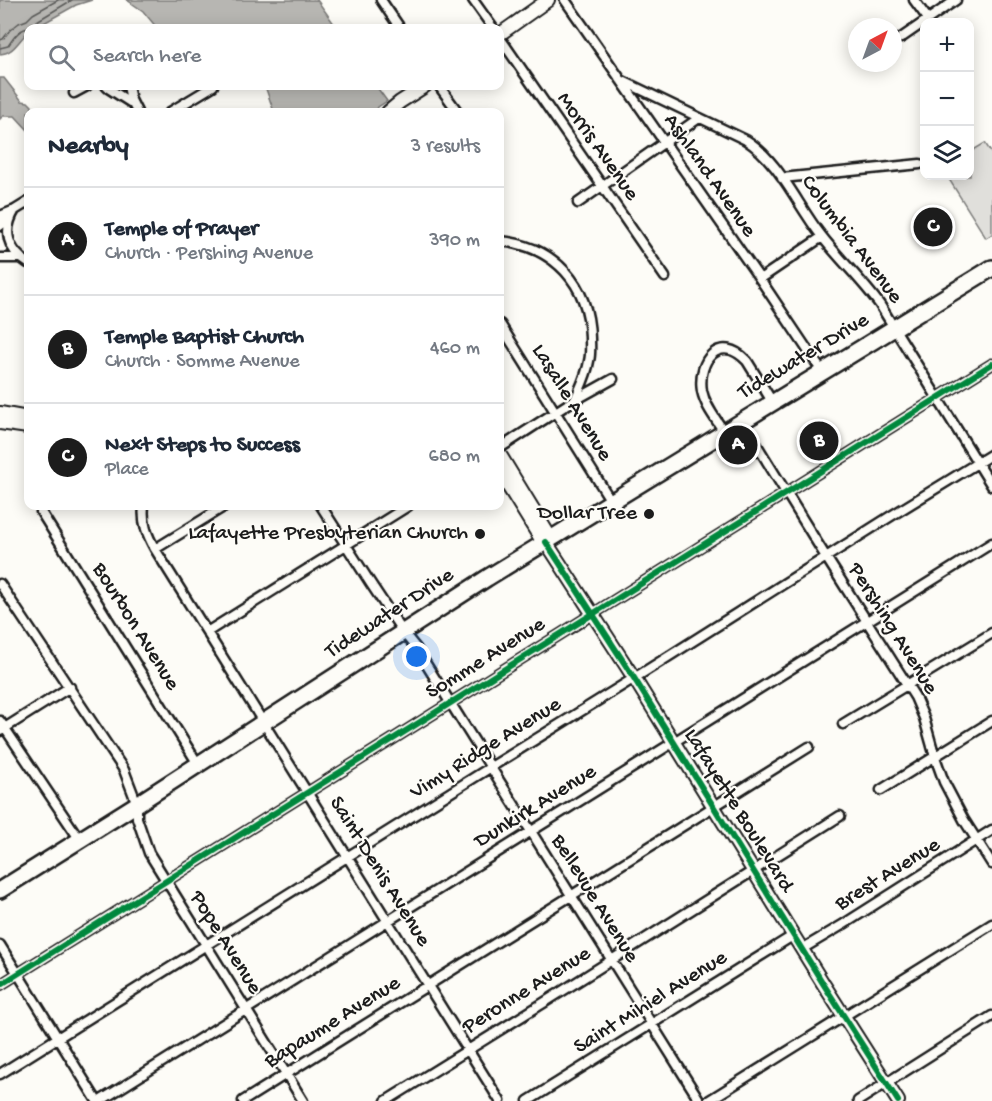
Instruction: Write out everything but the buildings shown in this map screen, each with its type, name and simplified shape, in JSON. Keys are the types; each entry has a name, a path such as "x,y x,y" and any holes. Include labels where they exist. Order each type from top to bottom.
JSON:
{"highway":[{"name":"Tidewater Drive","path":"0,890 611,501 992,268"}],"main road":[{"path":"504,33 548,0"},
{"path":"393,108 419,90"},
{"path":"0,413 24,417"},
{"path":"0,423 24,426"},
{"name":"Lafayette Boulevard","path":"504,462 547,532 546,542"},
{"name":"Lafayette Boulevard","path":"504,479 634,678 898,1101"}],"street":[{"path":"381,0 397,24"},
{"path":"473,0 490,24"},
{"name":"Ashland Avenue","path":"565,0 823,373"},
{"path":"914,0 927,18"},
{"path":"929,18 956,0"},
{"path":"902,37 920,25"},
{"name":"Morris Avenue","path":"504,42 665,278"},
{"name":"Columbia Avenue","path":"621,80 753,145 767,158 822,237 872,294 992,486"},
{"path":"74,93 80,90"},
{"path":"111,90 135,108"},
{"path":"129,90 135,108"},
{"path":"177,108 207,90"},
{"path":"442,90 455,108"},
{"path":"578,203 699,118"},
{"path":"782,178 920,164"},
{"path":"0,216 24,204"},
{"path":"0,226 15,210"},
{"path":"15,210 8,231 12,246 24,260"},
{"path":"760,279 822,237"},
{"path":"504,242 520,244 544,254 565,271 580,291 589,317 590,352 587,371 575,400"},
{"path":"0,258 24,261"},
{"name":"Lasalle Avenue","path":"504,330 611,501"},
{"path":"724,432 704,399 701,378 703,366 711,354 716,351 726,349 742,356 773,403"},
{"name":"Somme Avenue","path":"0,985 992,364"},
{"path":"504,445 555,412 613,379"},
{"name":"Pershing Avenue","path":"742,421 907,685 924,718 944,782 992,864"},
{"name":"Vimy Ridge Avenue","path":"0,1074 992,454"},
{"name":"Bourbon Avenue","path":"41,510 198,764"},
{"name":"Saint Denis Avenue","path":"144,510 146,534 155,549 500,1101"},
{"path":"155,549 218,510"},
{"name":"Bellevue Avenue","path":"324,510 403,632 416,648 700,1101"},
{"path":"207,632 402,510"},
{"name":"Dunkirk Avenue","path":"98,1101 992,543"},
{"name":"Pope Avenue","path":"0,584 124,770 137,804 137,818 149,853 303,1101"},
{"path":"843,724 992,633"},
{"path":"70,687 2,727 80,840"},
{"path":"882,790 992,721"},
{"name":"Bapaume Avenue","path":"243,1101 809,747"},
{"name":"Peronne Avenue","path":"386,1101 840,816"},
{"name":"Brest Avenue","path":"802,949 992,830"},
{"path":"708,1101 992,924"},
{"name":"Saint Mihiel Avenue","path":"528,1101 794,935"},
{"path":"0,945 98,1101"},
{"path":"858,1101 992,1016"}],"shaded area":[{"path":"985,143 992,154 992,234 986,238 950,180 974,180 974,150"}],"water":[{"path":"0,0 92,0 76,5 42,24 24,24 24,36 12,49 0,54"},
{"path":"127,0 317,0 334,24 154,24 143,11"},
{"path":"0,78 4,78 22,101 32,106 32,108 24,108 24,126 15,116 3,116 0,119"},
{"path":"266,90 379,90 387,101 378,108 273,108"}],"cycle path":[{"path":"0,985 992,364"},
{"path":"546,542 634,678 898,1101"}],"place":[{"name":"Next Steps to Success","path":"933,227"},
{"name":"Temple Baptist Church","path":"819,441"},
{"name":"Temple of Prayer","path":"738,445"},
{"name":"Dollar Tree","path":"649,514"},
{"name":"Lafayette Presbyterian Church","path":"480,534"}]}
